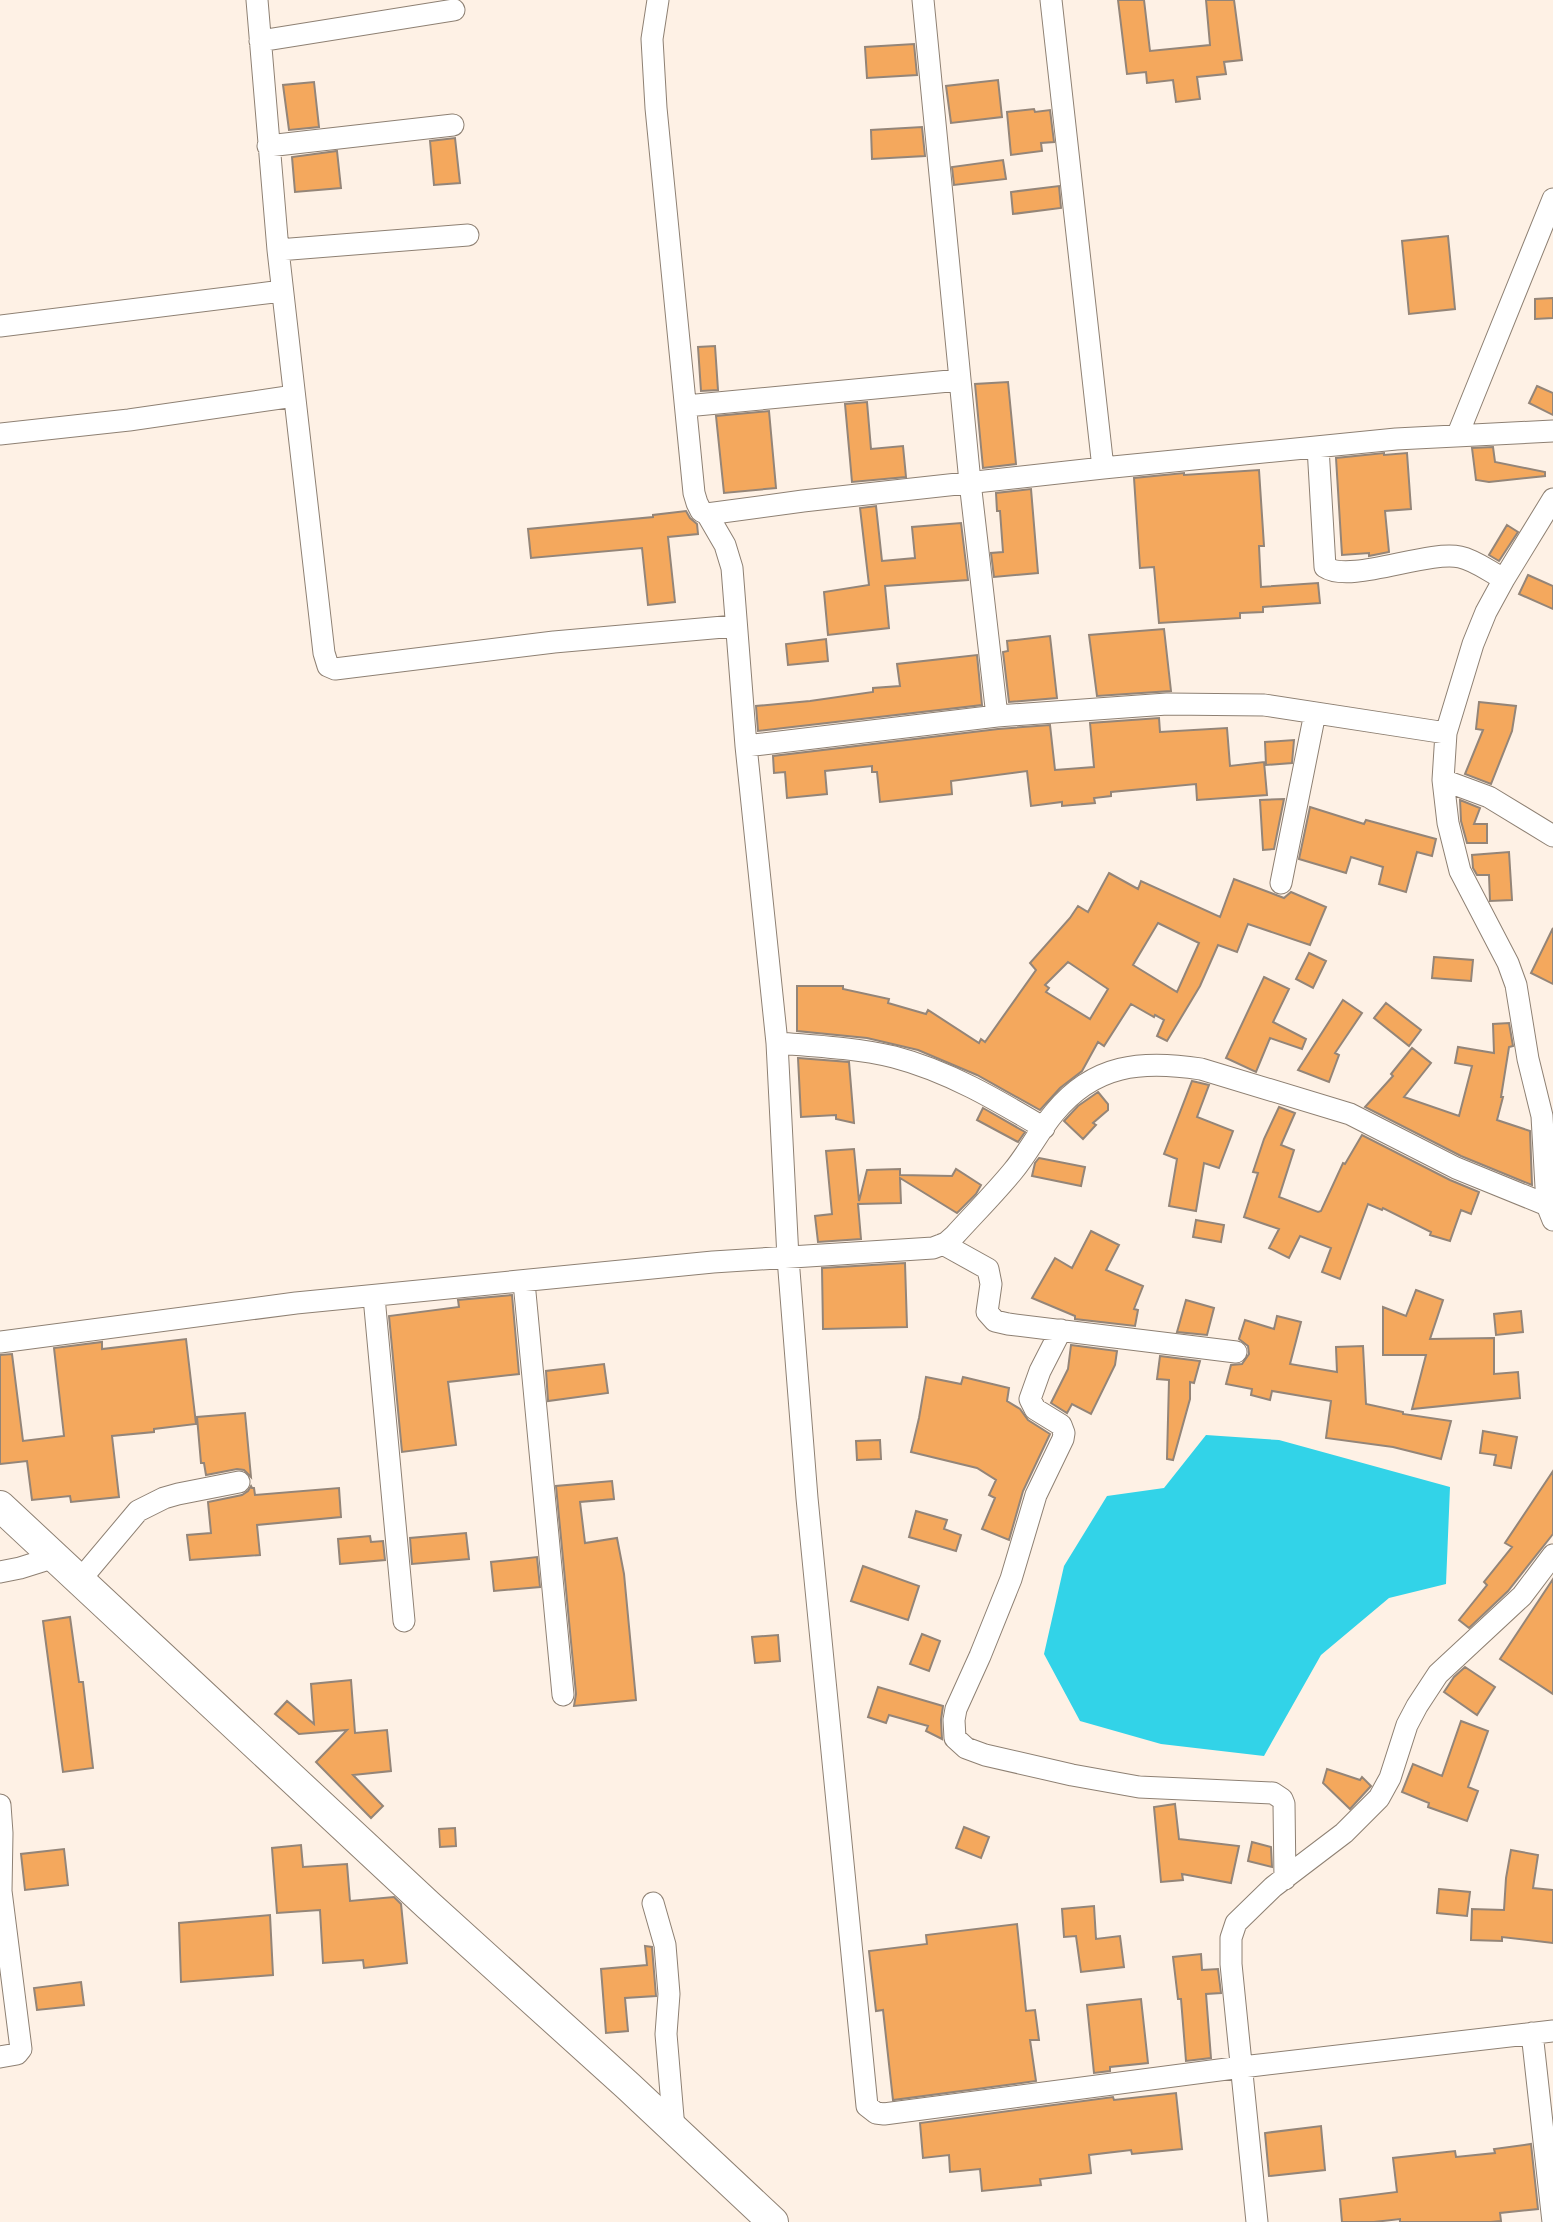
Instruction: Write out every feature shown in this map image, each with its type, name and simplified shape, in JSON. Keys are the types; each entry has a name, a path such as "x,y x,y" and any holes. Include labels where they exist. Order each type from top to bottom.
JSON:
{"street":[{"path":"257,0 282,291 325,661 331,669 554,642 735,626"},
{"path":"659,0 652,39 655,96 694,493 701,511 707,514 1103,468 1458,434 1553,431"},
{"path":"923,0 970,482 997,716"},
{"path":"1051,0 1103,468"},
{"path":"260,41 454,10"},
{"path":"268,146 453,125"},
{"path":"1458,434 1553,199"},
{"path":"278,250 468,235"},
{"path":"0,326 282,291"},
{"path":"686,406 960,380"},
{"path":"0,435 295,396"},
{"path":"1318,447 1325,567 1342,572 1451,556 1469,560 1504,579"},
{"path":"0,1342 296,1304 690,1264 919,1250 943,1244 955,1235 1014,1170 1054,1113 1087,1082 1099,1075 1130,1067 1176,1065 1201,1069 1350,1114 1550,1212 1542,1116 1528,1059 1516,985 1508,963 1460,872 1448,824 1443,780 1446,733 1473,644 1504,579 1553,499"},
{"path":"707,514 729,554 732,568 746,746 778,1043 789,1258 807,1498 867,2106 876,2113 884,2114 1242,2067 1543,2032 1553,2222"},
{"path":"746,746 997,716 1167,704 1264,705 1446,733"},
{"path":"1281,883 1315,713"},
{"path":"1443,780 1489,797 1553,836"},
{"path":"778,1043 852,1050 915,1063 983,1093 1044,1128"},
{"path":"943,1244 988,1269 991,1284 987,1312 990,1317 1008,1324 1236,1352"},
{"path":"524,1282 564,1695"},
{"path":"374,1297 404,1620"},
{"path":"1061,1330 1040,1371 1030,1399 1035,1409 1061,1424 1063,1439 1036,1495 1011,1579 956,1709 955,1738 966,1748 985,1755 1139,1787 1273,1793 1282,1799 1284,1804 1285,1879"},
{"path":"80,1580 138,1511 194,1489 239,1482"},
{"path":"1,1508 773,2222"},
{"path":"1257,2222 1231,1964 1231,1938 1236,1923 1273,1887 1345,1833 1379,1798 1390,1778 1412,1716 1443,1668 1522,1596 1553,1555"},
{"path":"0,1572 55,1557"},
{"path":"0,1805 1,1891 21,2049 17,2054 0,2057"},
{"path":"653,1903 665,1945 669,1992 666,2034 674,2129"}],"water":[{"path":"1206,1435 1279,1440 1450,1487 1446,1584 1389,1598 1321,1655 1264,1756 1161,1744 1080,1721 1044,1654 1064,1566 1107,1496 1164,1488"}],"building":[{"path":"1118,0 1144,0 1150,51 1210,45 1206,0 1234,0 1242,60 1224,62 1226,74 1197,77 1200,99 1176,102 1173,80 1147,83 1146,72 1127,74"},
{"path":"914,44 917,75 867,78 865,47"},
{"path":"998,80 1002,117 951,123 946,86"},
{"path":"314,82 319,127 289,130 283,85"},
{"path":"1034,109 1035,112 1050,110 1054,142 1041,143 1042,151 1011,155 1007,112"},
{"path":"922,127 925,156 872,159 871,130"},
{"path":"455,138 460,183 434,185 430,141"},
{"path":"337,151 341,188 295,192 292,157"},
{"path":"1003,160 1006,179 954,185 952,167"},
{"path":"1059,186 1061,208 1013,214 1011,192"},
{"path":"1448,236 1455,309 1409,314 1402,241"},
{"path":"1553,298 1553,318 1535,319 1535,299"},
{"path":"715,346 718,390 701,391 698,347"},
{"path":"1008,382 1016,464 983,468 975,384"},
{"path":"1537,386 1553,393 1553,415 1529,403"},
{"path":"867,402 871,449 903,446 906,477 852,482 845,404"},
{"path":"769,411 776,488 724,493 716,416"},
{"path":"1493,447 1495,462 1545,472 1545,476 1489,482 1476,480 1472,448"},
{"path":"1407,453 1411,509 1385,511 1389,552 1369,556 1369,553 1342,555 1336,458"},
{"path":"1259,470 1264,546 1259,546 1261,587 1318,583 1320,603 1263,607 1263,612 1240,613 1240,618 1159,623 1154,567 1140,568 1134,478"},
{"path":"1031,489 1038,573 994,577 991,553 1003,552 996,493"},
{"path":"876,506 882,561 915,558 912,527 961,523 968,580 885,586 889,628 828,635 824,592 869,585 860,508"},
{"path":"686,511 697,524 698,534 668,537 675,602 648,605 642,548 531,558 528,529 653,517"},
{"path":"1507,525 1518,532 1499,561 1489,555"},
{"path":"1528,575 1553,586 1553,609 1519,594"},
{"path":"1164,629 1171,691 1097,696 1089,635"},
{"path":"1050,636 1057,698 1009,702 1003,652 1008,651 1007,641"},
{"path":"826,639 828,661 788,665 786,644"},
{"path":"977,655 982,705 758,731 756,706 810,701 873,692 873,688 900,686 897,664"},
{"path":"1479,702 1516,706 1512,731 1491,784 1465,774 1483,730 1476,729"},
{"path":"1159,718 1160,732 1227,728 1230,766 1264,762 1267,795 1197,800 1196,784 1111,792 1111,796 1094,798 1095,803 1062,806 1062,802 1031,806 1027,771 951,781 952,794 880,802 877,772 872,772 872,766 825,771 827,794 787,798 785,772 774,773 773,756 1050,725 1055,770 1094,767 1090,723"},
{"path":"1294,740 1292,763 1266,765 1265,742"},
{"path":"1284,799 1274,849 1263,850 1260,800"},
{"path":"1460,800 1480,808 1474,824 1487,824 1487,843 1467,843 1461,821"},
{"path":"1310,807 1364,824 1366,820 1436,839 1432,856 1417,852 1406,892 1379,884 1383,867 1351,857 1346,873 1299,859"},
{"path":"1509,852 1512,900 1490,901 1489,875 1477,875 1473,868 1472,855"},
{"path":"1109,873 1138,889 1141,881 1220,917 1234,879 1284,898 1291,892 1326,907 1310,945 1248,924 1237,952 1218,945 1200,986 1167,1041 1157,1036 1164,1020 1131,1004 1104,1046 1098,1042 1082,1071 1060,1088 1040,1110 977,1075 918,1050 867,1038 797,1031 797,986 843,986 843,989 889,999 888,1003 926,1014 928,1010 979,1043 981,1039 985,1042 1036,970 1030,963 1078,906 1088,912","holes":["1158,923 1199,943 1177,992 1133,965","1068,962 1108,989 1090,1019 1046,992 1049,988 1045,985"]},
{"path":"1553,928 1553,984 1531,973"},
{"path":"1309,953 1326,961 1313,988 1296,979"},
{"path":"1434,957 1473,960 1471,981 1432,978"},
{"path":"1264,977 1289,989 1273,1022 1306,1039 1302,1049 1270,1038 1256,1072 1226,1058"},
{"path":"1343,1000 1362,1013 1335,1053 1339,1055 1329,1082 1298,1070"},
{"path":"1386,1003 1421,1030 1409,1046 1374,1018"},
{"path":"1509,1023 1513,1046 1509,1047 1503,1097 1497,1120 1530,1131 1532,1185 1461,1156 1365,1107 1393,1076 1391,1074 1412,1048 1431,1063 1404,1097 1459,1116 1472,1066 1455,1063 1458,1047 1494,1053 1493,1024"},
{"path":"798,1058 849,1062 854,1123 836,1119 836,1115 801,1117"},
{"path":"1192,1081 1209,1085 1197,1117 1233,1131 1219,1168 1204,1163 1196,1211 1169,1206 1177,1159 1164,1154"},
{"path":"1098,1092 1108,1104 1108,1110 1093,1123 1096,1125 1083,1139 1064,1121 1078,1106"},
{"path":"1279,1107 1295,1113 1281,1145 1294,1150 1279,1197 1321,1211 1343,1163 1345,1164 1362,1135 1479,1192 1471,1214 1461,1210 1450,1241 1430,1235 1431,1232 1383,1208 1382,1210 1368,1204 1340,1279 1322,1272 1331,1248 1300,1236 1289,1258 1269,1248 1279,1229 1244,1217 1258,1173 1253,1172"},
{"path":"983,1108 1025,1132 1018,1142 977,1120"},
{"path":"854,1149 859,1201 867,1170 900,1169 900,1175 952,1176 956,1169 981,1185 957,1213 900,1178 901,1203 858,1204 861,1239 818,1242 815,1216 832,1214 826,1151"},
{"path":"1039,1158 1085,1167 1081,1186 1032,1176"},
{"path":"1196,1220 1224,1225 1221,1242 1193,1237"},
{"path":"1091,1231 1119,1245 1106,1270 1143,1286 1134,1309 1138,1310 1135,1326 1075,1319 1075,1316 1032,1298 1055,1258 1072,1268"},
{"path":"905,1263 907,1327 823,1329 822,1268"},
{"path":"1416,1290 1443,1300 1430,1339 1494,1338 1494,1374 1518,1372 1520,1398 1412,1409 1426,1355 1383,1355 1383,1307 1406,1316"},
{"path":"512,1295 519,1374 448,1382 456,1445 402,1452 389,1316 459,1307 458,1300"},
{"path":"1186,1300 1214,1308 1207,1335 1177,1332"},
{"path":"1521,1311 1523,1332 1496,1335 1494,1314"},
{"path":"1277,1316 1301,1322 1290,1364 1337,1372 1336,1347 1363,1346 1366,1404 1403,1414 1451,1421 1441,1459 1393,1447 1326,1438 1331,1401 1272,1391 1270,1400 1251,1395 1252,1389 1226,1384 1231,1365 1242,1364 1249,1354 1248,1346 1239,1339 1245,1320 1274,1329"},
{"path":"186,1339 196,1424 112,1436 119,1497 71,1502 70,1496 32,1500 27,1461 0,1464 0,1355 12,1354 23,1441 64,1436 54,1348 102,1342 102,1349"},
{"path":"1071,1345 1117,1351 1115,1365 1091,1414 1072,1404 1067,1413 1051,1403 1068,1369"},
{"path":"1160,1356 1200,1361 1194,1383 1190,1382 1190,1399 1173,1460 1167,1459 1169,1380 1157,1379"},
{"path":"604,1364 608,1393 548,1401 546,1371"},
{"path":"926,1377 961,1384 963,1377 1009,1388 1007,1401 1020,1409 1028,1420 1050,1434 1023,1491 1009,1540 982,1529 995,1498 989,1495 996,1480 977,1468 911,1452"},
{"path":"245,1413 251,1477 244,1470 237,1469 206,1475 204,1463 201,1463 197,1417"},
{"path":"1483,1431 1517,1437 1511,1468 1494,1465 1496,1455 1480,1453"},
{"path":"880,1440 881,1459 857,1460 856,1441"},
{"path":"1553,1471 1553,1534 1508,1591 1469,1628 1459,1620 1512,1547 1505,1543"},
{"path":"612,1481 614,1499 580,1502 585,1543 617,1538 624,1574 636,1700 574,1706 576,1694 556,1486"},
{"path":"251,1486 255,1495 339,1488 341,1517 257,1525 260,1555 190,1560 187,1535 211,1533 208,1502 242,1495"},
{"path":"916,1511 947,1520 944,1529 961,1535 956,1551 909,1537"},
{"path":"466,1533 469,1559 412,1564 410,1538"},
{"path":"370,1536 371,1542 383,1541 385,1560 340,1564 338,1539"},
{"path":"537,1557 540,1587 494,1591 491,1562"},
{"path":"863,1566 919,1586 908,1620 851,1601"},
{"path":"1553,1579 1553,1694 1500,1659"},
{"path":"70,1617 79,1682 83,1682 93,1768 63,1772 43,1621"},
{"path":"922,1634 940,1641 929,1671 910,1664"},
{"path":"778,1635 780,1661 755,1663 752,1637"},
{"path":"1465,1667 1495,1687 1477,1715 1444,1692"},
{"path":"351,1680 355,1733 387,1730 391,1771 353,1775 383,1806 371,1818 316,1762 347,1730 299,1734 275,1714 287,1701 314,1724 311,1684"},
{"path":"878,1687 943,1706 942,1739 926,1731 928,1726 889,1715 886,1723 868,1717"},
{"path":"1461,1721 1488,1731 1468,1787 1478,1791 1467,1821 1428,1807 1429,1803 1402,1792 1413,1764 1442,1776"},
{"path":"1327,1769 1360,1780 1362,1777 1371,1786 1350,1809 1323,1783"},
{"path":"1175,1804 1179,1839 1239,1846 1231,1883 1182,1874 1183,1880 1161,1882 1154,1807"},
{"path":"964,1827 989,1837 981,1858 956,1848"},
{"path":"455,1828 456,1846 440,1847 439,1829"},
{"path":"1252,1842 1271,1847 1272,1867 1248,1861"},
{"path":"301,1845 303,1867 347,1864 350,1901 394,1897 401,1904 407,1963 364,1968 363,1960 323,1963 320,1910 277,1913 272,1848"},
{"path":"64,1849 68,1885 25,1890 21,1854"},
{"path":"1511,1850 1538,1855 1533,1888 1553,1890 1553,1943 1502,1937 1502,1941 1471,1940 1472,1909 1504,1910"},
{"path":"1439,1889 1470,1892 1467,1916 1437,1913"},
{"path":"1094,1906 1096,1939 1120,1936 1124,1967 1081,1972 1076,1936 1064,1937 1062,1909"},
{"path":"270,1915 273,1975 181,1982 179,1923"},
{"path":"1017,1924 1026,2011 1035,2010 1039,2040 1030,2040 1036,2081 893,2100 883,2010 876,2011 869,1951 927,1944 926,1935"},
{"path":"645,1946 652,1947 656,1996 625,1998 628,2031 606,2033 601,1969 647,1965"},
{"path":"1201,1954 1202,1970 1218,1969 1221,1993 1206,1994 1211,2058 1186,2061 1181,1999 1178,1999 1173,1957"},
{"path":"81,1982 84,2005 37,2010 34,1988"},
{"path":"1141,1999 1148,2063 1110,2067 1110,2071 1094,2073 1087,2005"},
{"path":"1176,2093 1182,2149 1132,2154 1131,2150 1089,2155 1091,2173 1040,2179 1041,2185 982,2191 980,2169 950,2172 949,2155 923,2158 920,2123 1113,2097 1114,2100"},
{"path":"1321,2126 1325,2170 1269,2176 1265,2133"},
{"path":"1531,2144 1538,2209 1500,2213 1501,2221 1491,2222 1400,2222 1400,2219 1342,2222 1340,2199 1397,2192 1393,2158 1455,2151 1456,2157 1495,2153 1494,2149"}]}
